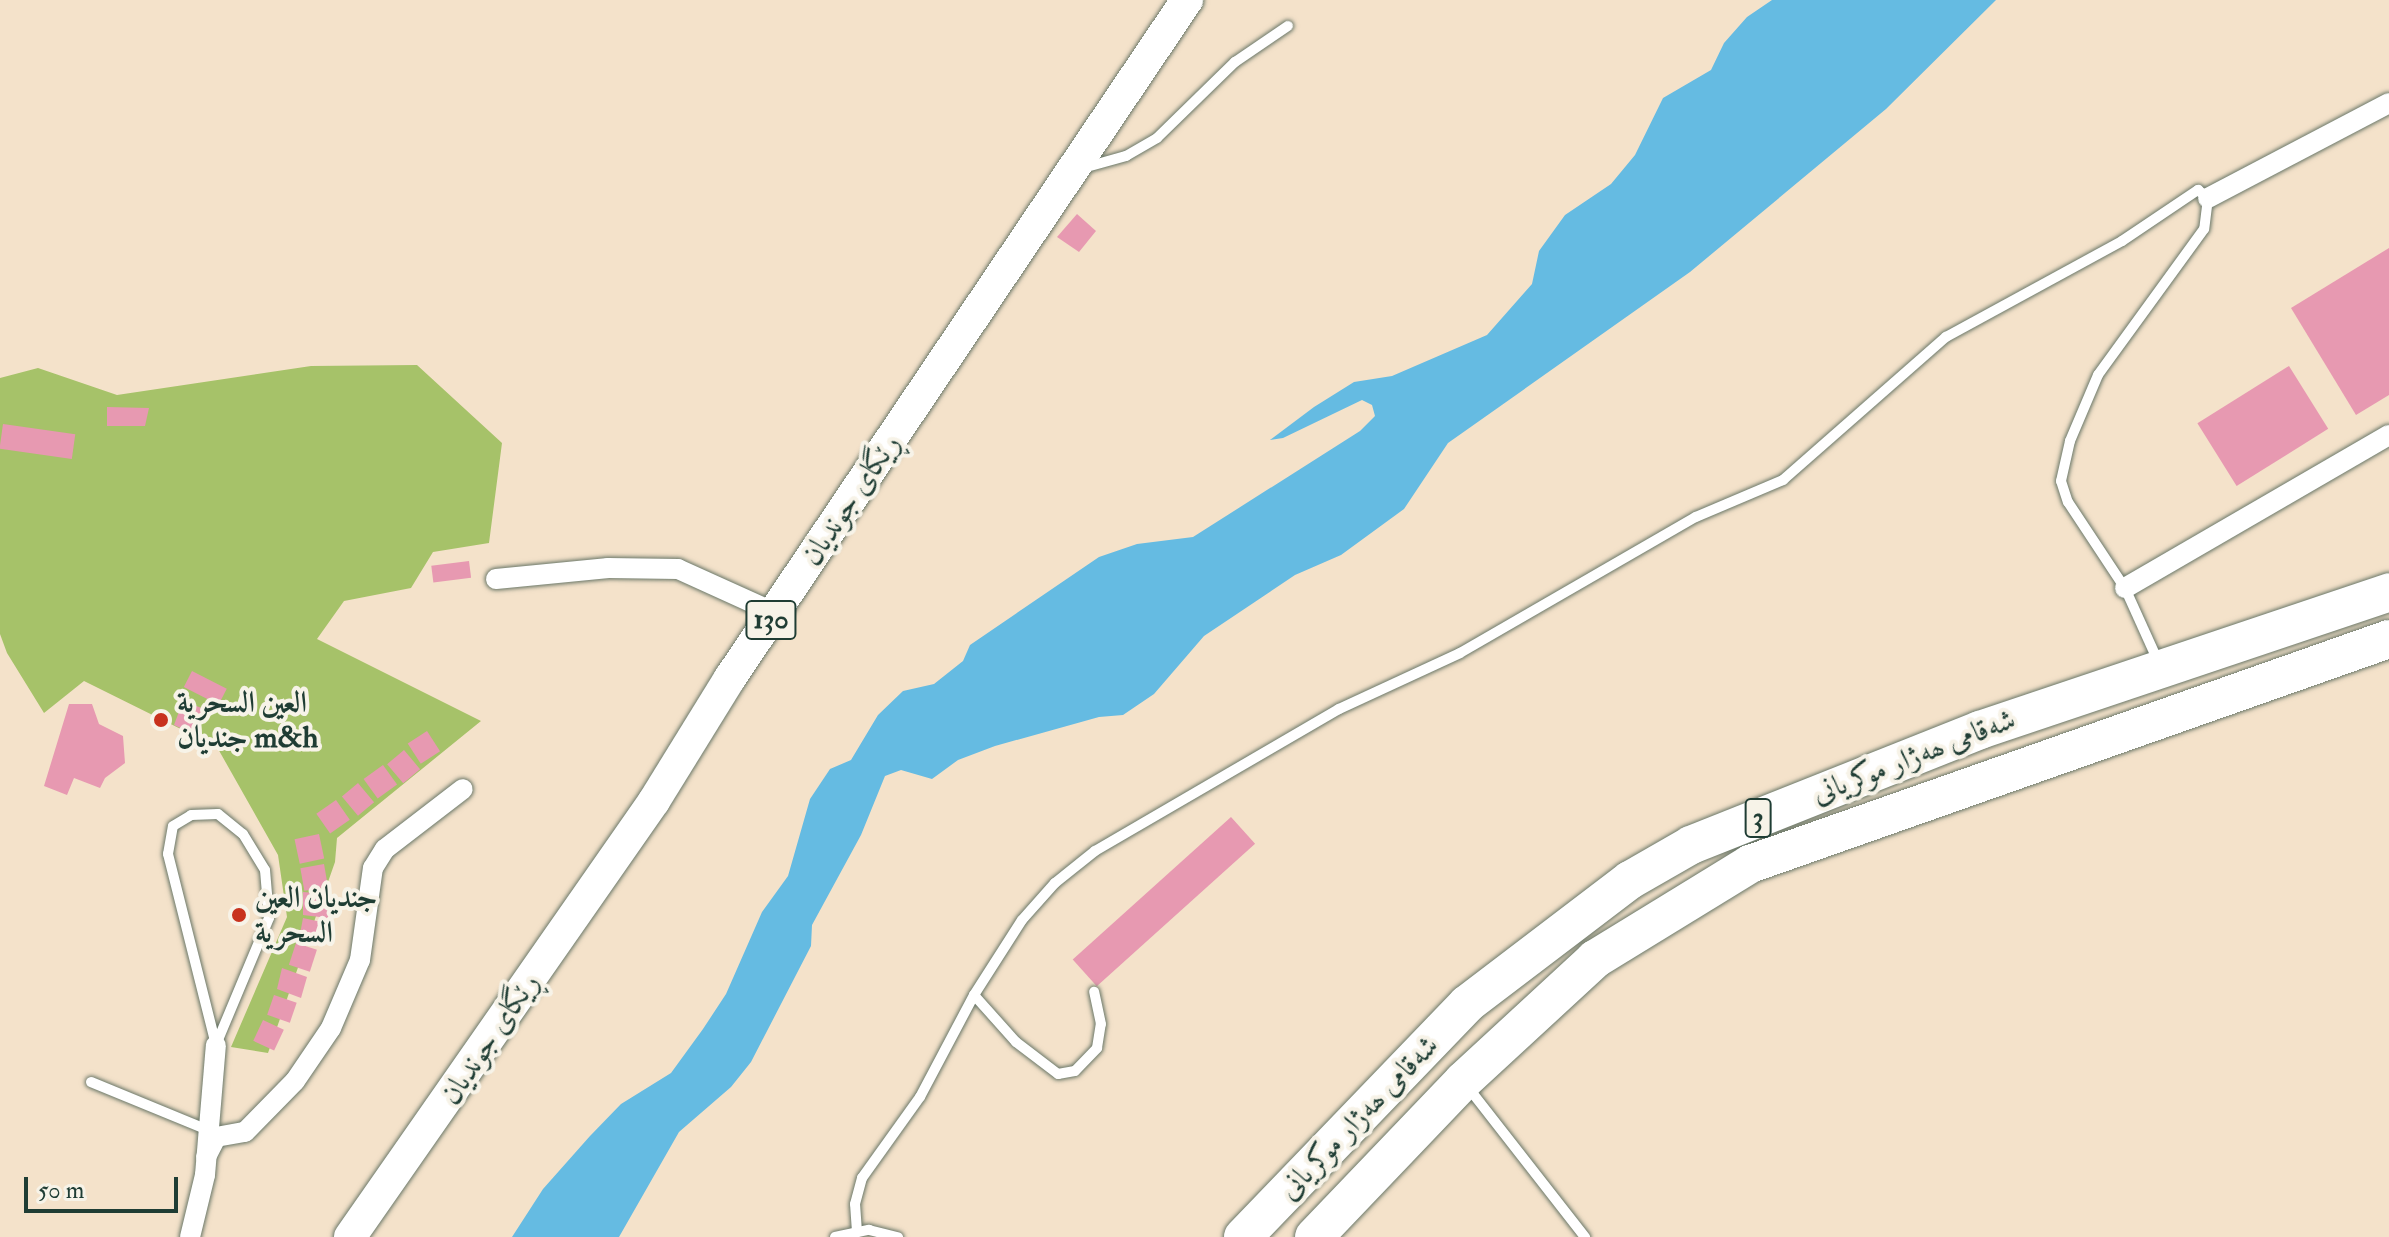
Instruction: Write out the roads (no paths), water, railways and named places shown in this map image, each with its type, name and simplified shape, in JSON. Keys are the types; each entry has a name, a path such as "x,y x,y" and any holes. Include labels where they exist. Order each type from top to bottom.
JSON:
{"highway":[{"name":"شەقامی ھەژار موکریانی","path":"1243,1237 1467,1004 1630,880 1691,845 1980,730 2389,592"},
{"name":"شەقامی ھەژار موکریانی","path":"1314,1237 1463,1081 1595,959 1750,864 2389,639"}],"main road":[{"name":"ڕێگای جوندیان","path":"350,1237 654,801 775,613 1187,0"}],"street":[{"path":"2208,198 2389,103"},
{"path":"2125,588 2389,435"},
{"path":"496,579 608,568 678,569 775,613"},
{"path":"206,1157 216,1137 245,1132 295,1081 331,1028 360,960 373,868 385,849 463,789"},
{"path":"190,1237 206,1157 216,1045"}],"lane":[{"path":"1073,170 1126,156 1157,138 1235,62 1288,26"},
{"path":"857,1232 855,1204 862,1178 920,1097 974,995 1022,920 1055,883 1095,851 1326,715 1460,653 1696,517 1783,480 1946,337 2122,241 2198,190 2208,198 2204,229 2098,375 2070,441 2061,481 2068,502 2125,588 2162,670"},
{"path":"218,814 243,834 265,870 269,918 216,1045 168,854 173,826 191,815 218,814"},
{"path":"974,995 1016,1042 1058,1074 1075,1071 1097,1048 1101,1024 1094,992"},
{"path":"1463,1081 1585,1237"},
{"path":"91,1082 208,1130"},
{"path":"835,1237 857,1232 898,1237"}],"water":[{"path":"1772,0 1996,0 1886,109 1690,272 1448,443 1404,509 1341,555 1295,575 1204,636 1154,694 1123,715 1099,717 995,746 958,760 932,779 901,770 885,776 861,835 812,925 811,946 751,1062 731,1087 679,1132 619,1237 512,1237 543,1189 590,1136 621,1104 671,1073 703,1029 726,994 762,912 788,876 810,799 830,769 851,760 878,715 903,691 934,684 963,661 970,645 1099,557 1137,544 1193,537 1360,431 1375,416 1372,405 1362,400 1283,438 1270,440 1354,382 1392,376 1487,335 1532,284 1539,251 1565,215 1611,184 1635,155 1663,98 1711,70 1724,43 1747,17"}],"place":[{"name":"العين السحرية جنديان m&h","path":"161,720"},
{"name":"جنديان العين السحرية","path":"239,915"}]}
